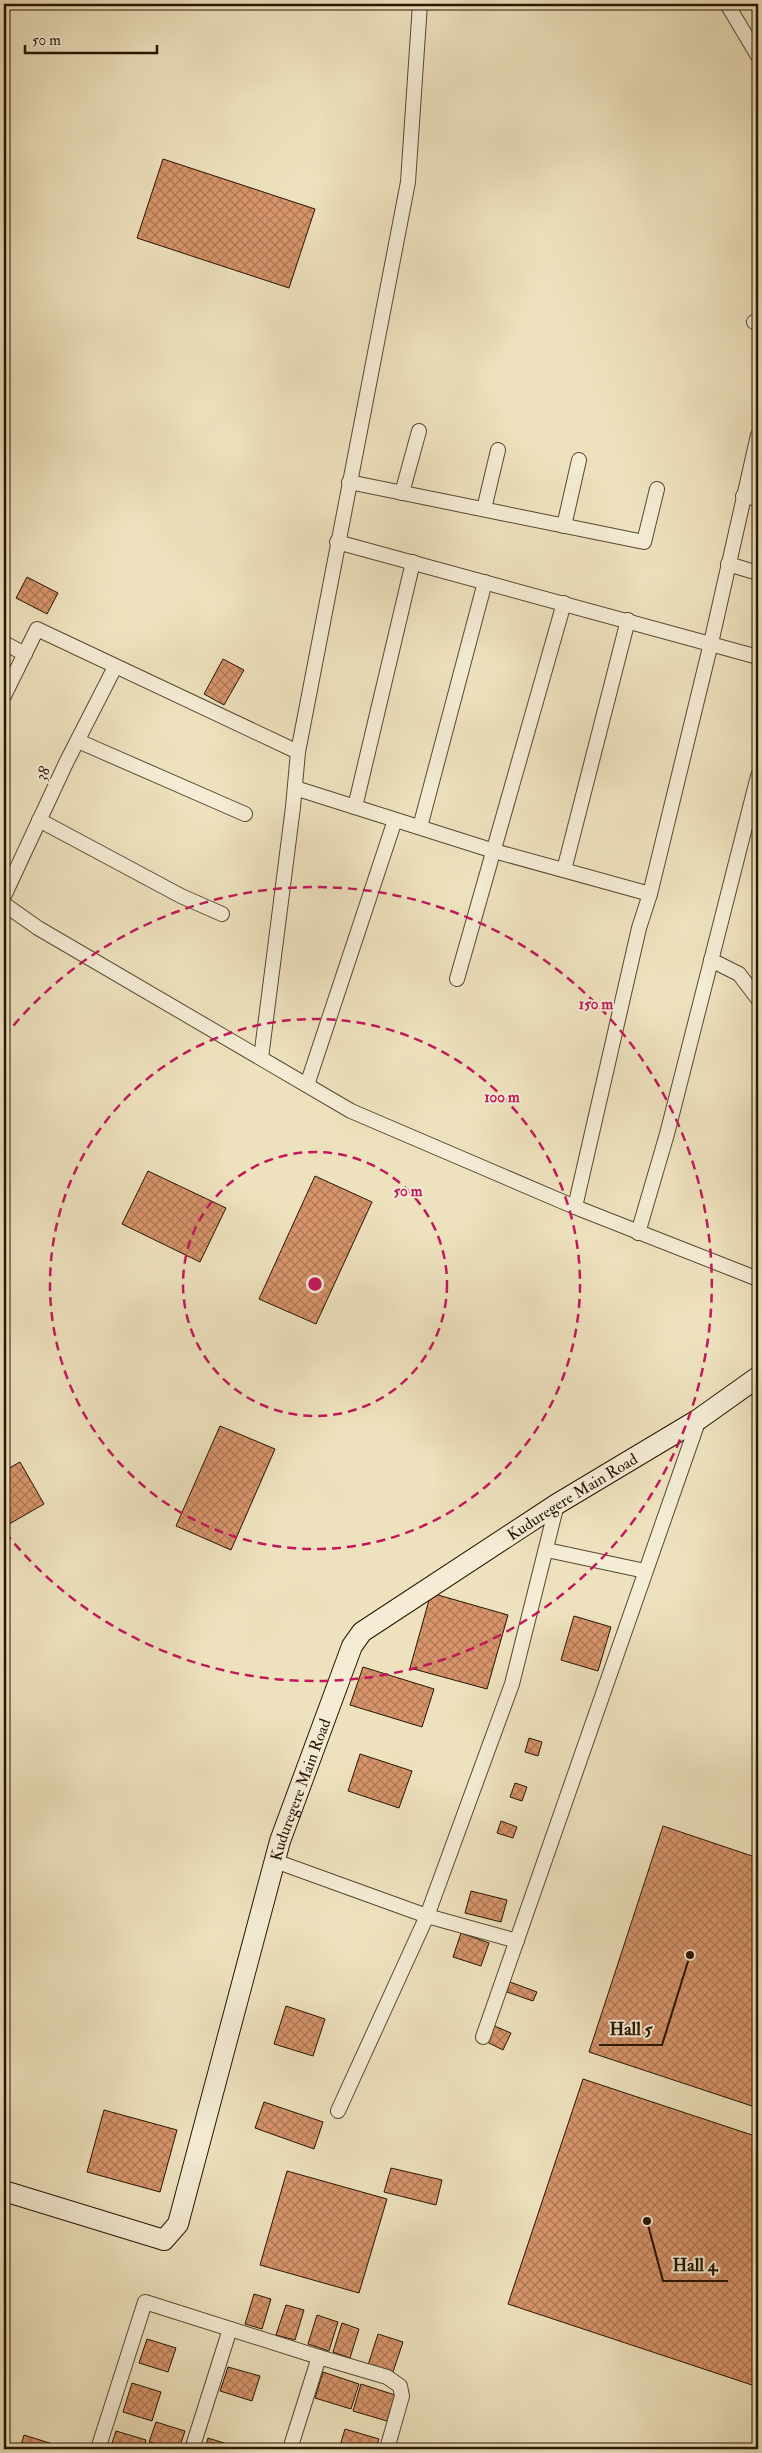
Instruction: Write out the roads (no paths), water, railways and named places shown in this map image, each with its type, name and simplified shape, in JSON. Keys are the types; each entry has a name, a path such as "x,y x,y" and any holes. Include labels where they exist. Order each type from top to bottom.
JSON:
{"street":[{"path":"261,1058 298,752 408,182 420,4"},
{"path":"727,4 758,56"},
{"path":"402,493 419,431"},
{"path":"575,1207 639,928 650,894 711,643 758,435"},
{"path":"484,510 498,450"},
{"path":"564,526 579,460"},
{"path":"349,482 644,542 657,489"},
{"path":"743,496 758,499"},
{"path":"337,542 758,657"},
{"path":"355,807 413,562"},
{"path":"728,564 758,572"},
{"path":"420,827 485,582"},
{"path":"457,979 564,603"},
{"path":"564,870 628,620"},
{"path":"4,696 37,629 298,752"},
{"path":"4,643 25,654"},
{"name":"38","path":"4,896 38,820 116,667"},
{"path":"78,741 245,814"},
{"path":"638,1233 667,1134 758,776"},
{"path":"295,788 494,851 650,894"},
{"path":"38,820 181,896 222,914"},
{"path":"307,1085 396,820"},
{"path":"4,904 38,928 351,1110 575,1207 758,1279"},
{"path":"711,960 739,974 758,999"},
{"name":"Kuduregere Main Road","path":"4,2191 164,2240 178,2224 280,1841 352,1646 362,1632 557,1504 699,1419 758,1377"},
{"path":"483,2037 699,1419"},
{"path":"338,2111 427,1916 512,1684 557,1504"},
{"path":"547,1550 645,1572"},
{"path":"275,1861 427,1916 517,1940"},
{"path":"98,2449 145,2302 386,2378 400,2386 402,2396 387,2449"},
{"path":"192,2449 230,2329"},
{"path":"290,2449 319,2357"}],"place":[{"name":"Hall 5","path":"690,1955"},
{"name":"Hall 4","path":"647,2221"}]}
